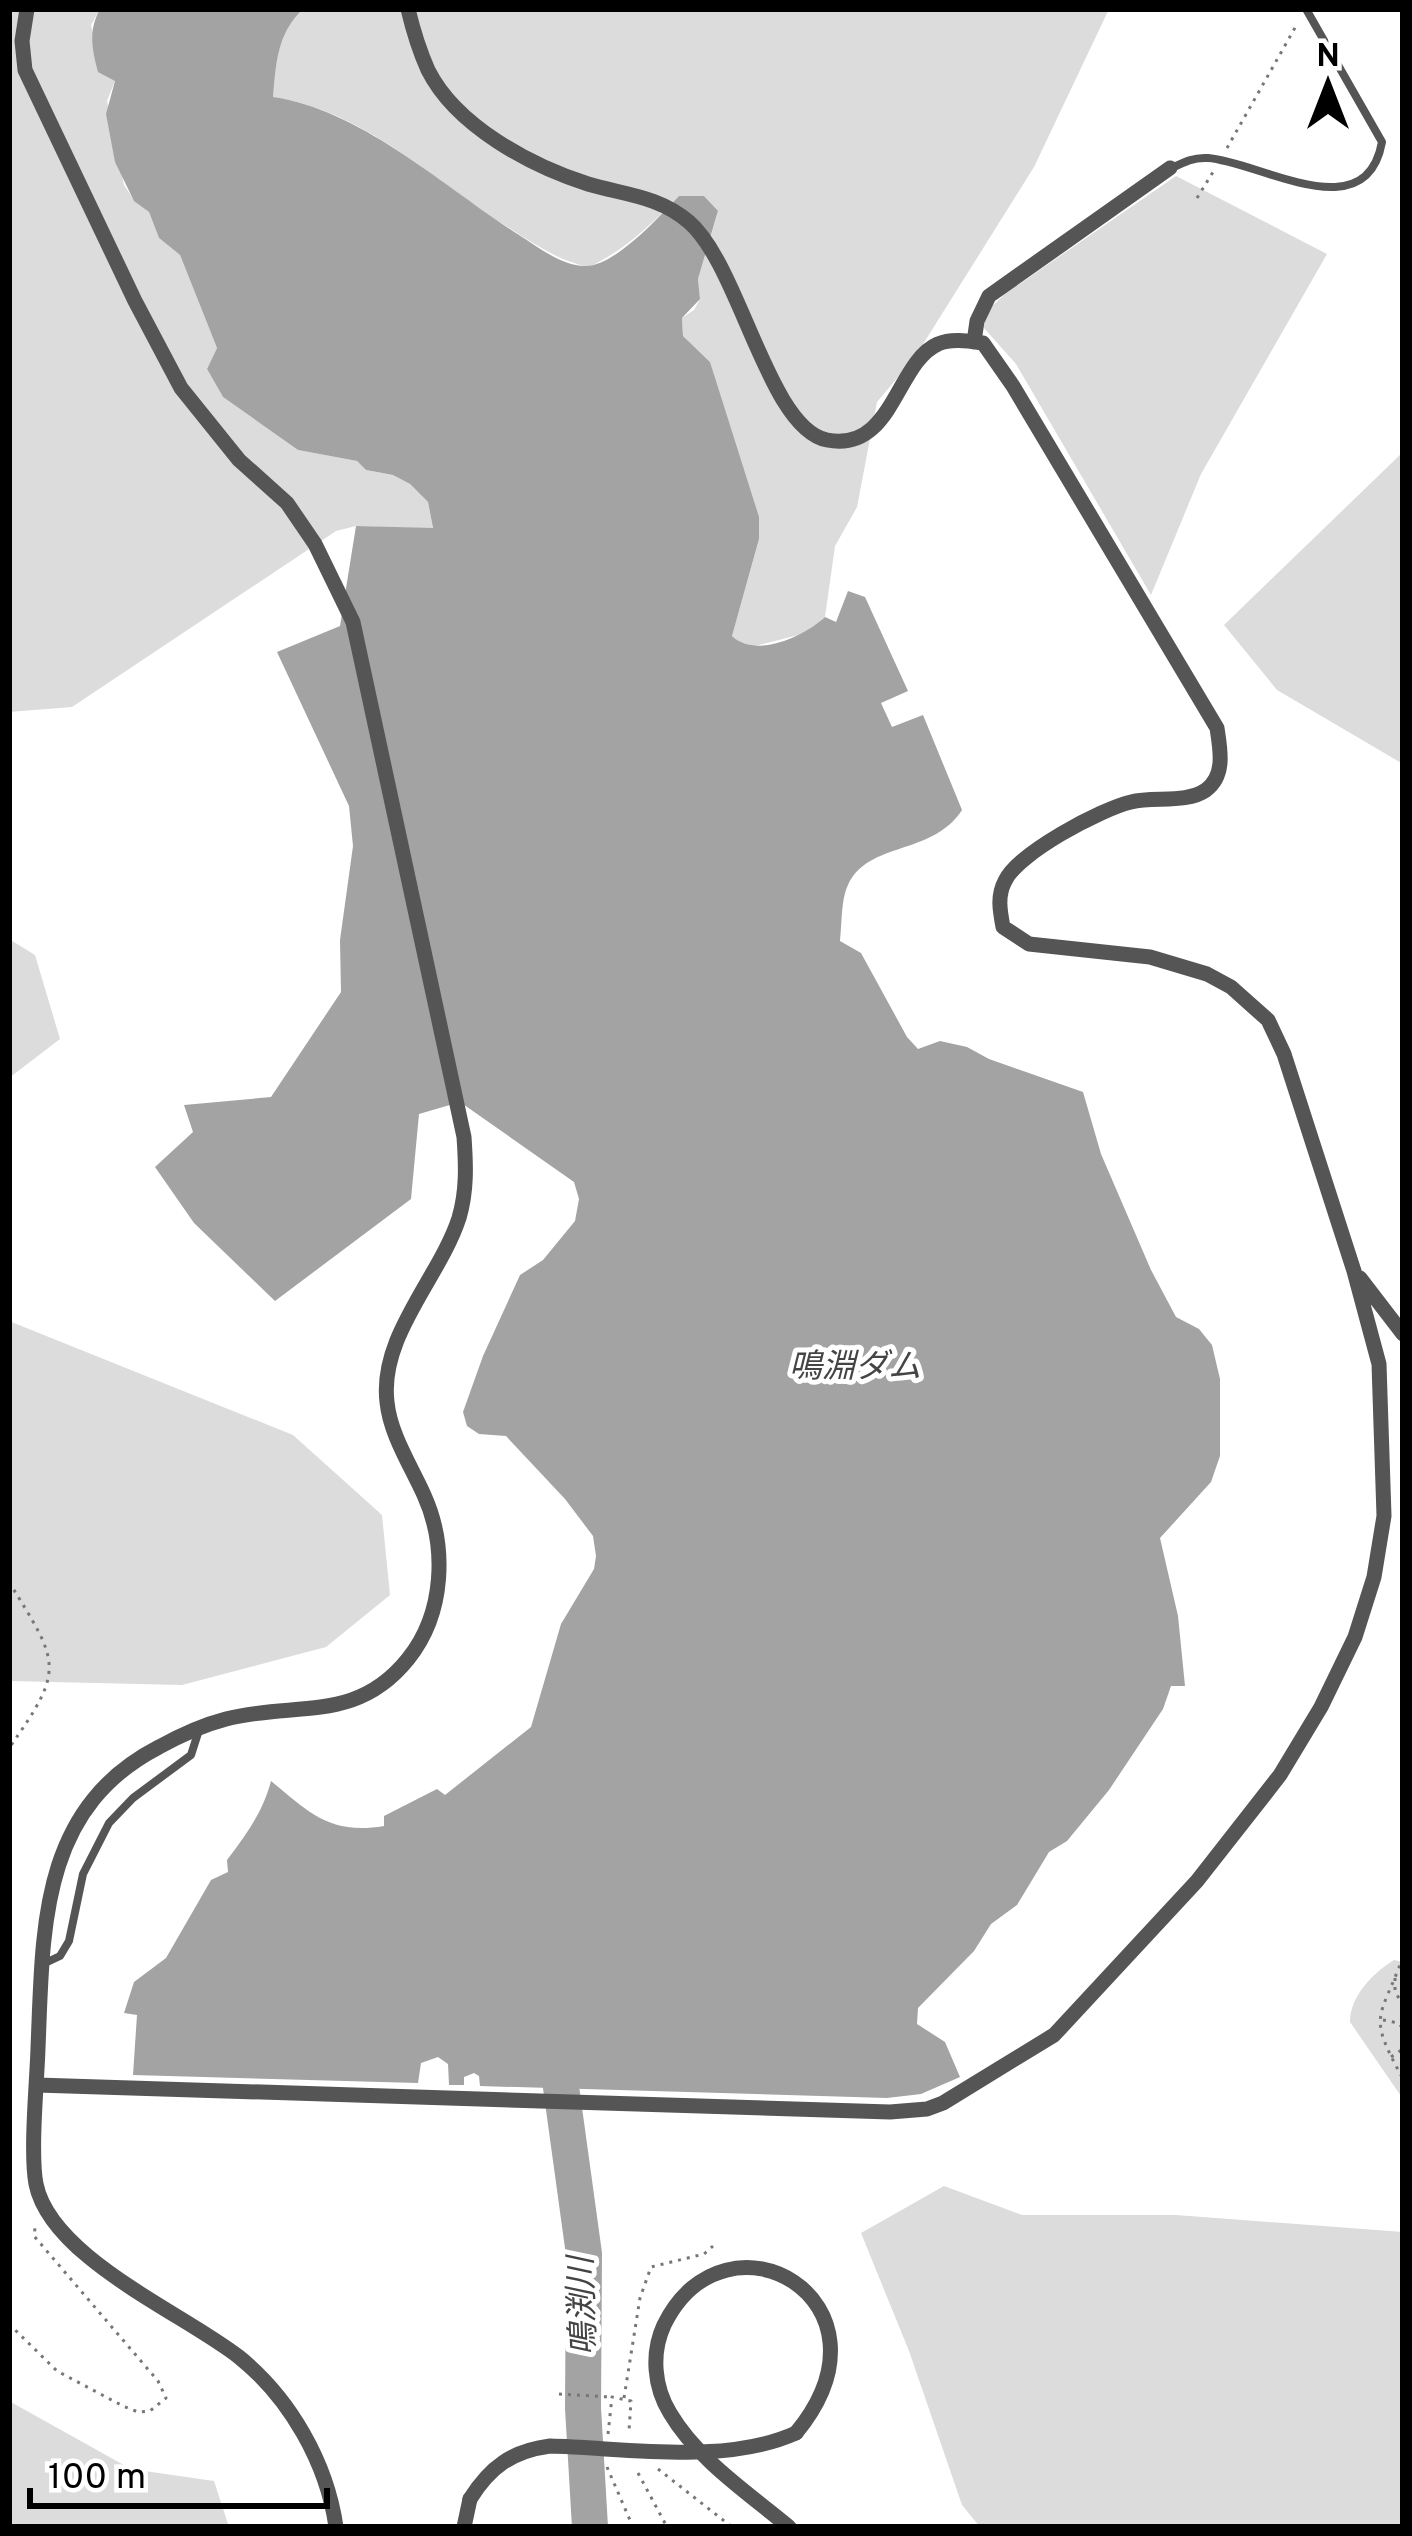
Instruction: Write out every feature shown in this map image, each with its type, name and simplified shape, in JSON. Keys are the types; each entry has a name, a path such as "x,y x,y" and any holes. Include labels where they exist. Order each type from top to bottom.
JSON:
{"street":[{"path":"26,9 25,70 135,302 205,422 287,502 315,544 353,622 454,1085 467,1170 459,1219 398,1341 388,1389 387,1403 406,1460 426,1498 437,1540 437,1595 410,1657 357,1700 295,1712 259,1712 200,1728 123,1766 89,1801 66,1841 51,1885 43,1964 37,2085 39,2191 75,2248 240,2358 266,2384 290,2412 319,2464 336,2527"},
{"path":"37,2085 914,2111 944,2102 1054,2036 1197,1881 1280,1775 1321,1707 1355,1637 1374,1577 1384,1516 1379,1364 1354,1270 1284,1054 1268,1020 1231,987 1179,963 1029,944 1004,927 1000,895 1006,876 1032,855 1086,818 1133,801 1205,790 1216,778 1222,758 1217,728 1013,386 983,343 937,344 924,355 883,419 862,434 833,442 806,434 788,410 715,255 693,224 662,202 546,167 466,117 429,72 408,9"},
{"path":"974,342 976,321 989,296 1170,168"},
{"path":"1354,1270 1403,1334"},
{"path":"464,2527 470,2500 484,2476 526,2449 550,2446 732,2452 796,2433 818,2407 828,2379 829,2329 819,2305 802,2286 773,2272 744,2267 717,2273 694,2286 673,2308 659,2336 657,2374 667,2408 691,2442 788,2527"}],"lane":[{"path":"1170,168 1193,158 1212,158 1321,187 1339,187 1366,174 1379,158 1382,142 1306,9"},
{"path":"43,1964 60,1956 69,1941 83,1874 109,1823 133,1798 191,1754 200,1728"}],"path":[{"path":"1226,149 1306,9"},
{"path":"1197,198 1215,169"},
{"path":"9,1582 44,1639 51,1672 43,1700 9,1748"},
{"path":"1403,1958 1379,2020 1379,2033 1403,2079"},
{"path":"1396,1976 1395,1990 1403,2008"},
{"path":"1379,2020 1403,2028"},
{"path":"1391,2057 1403,2049"},
{"path":"9,2324 57,2371 138,2413 150,2411 166,2398 158,2381 34,2236 39,2191"},
{"path":"624,2400 640,2298 651,2267 704,2254 713,2246"},
{"path":"559,2394 612,2397"},
{"path":"638,2473 667,2527"}],"shaded area":[{"path":"9,9 100,9 91,25 103,72 115,81 107,101 124,185 149,212 159,238 180,255 217,348 207,369 223,397 298,450 357,461 366,470 410,484 428,502 433,529 356,526 336,531 72,707 9,712"},
{"path":"303,9 1109,9 1034,167 915,357 877,402 857,507 835,546 825,617 810,632 755,646 741,645 732,636 759,539 710,362 683,336 682,318 700,299 698,279 718,212 704,196 679,196 637,236 589,267 556,256 367,131 305,104 272,97 283,39"},
{"path":"1176,176 1327,254 1201,474 1151,595 1016,364 983,327 988,310 1005,294"},
{"path":"1403,452 1403,764 1277,690 1224,625"},
{"path":"9,939 35,955 60,1039 9,1078"},
{"path":"9,1321 293,1435 382,1515 390,1595 326,1647 182,1685 9,1681"},
{"path":"1394,1960 1403,1962 1403,2099 1350,2022 1364,1986"},
{"path":"944,2186 1022,2215 1176,2215 1403,2232 1403,2527 980,2527 962,2505 909,2351 861,2233"},
{"path":"9,2401 131,2469 214,2481 229,2527 9,2527"}],"water":[{"name":"鳴淵ダム","path":"100,9 303,9 283,39 273,97 338,117 370,134 568,263 585,266 609,258 636,239 679,196 704,196 718,211 698,279 700,299 682,318 683,336 710,362 759,517 759,539 732,636 754,645 780,642 825,617 836,622 848,591 865,597 908,691 881,703 892,727 923,715 962,810 934,835 857,871 844,897 840,941 861,953 918,1049 940,1041 967,1047 1083,1092 1101,1154 1151,1270 1176,1317 1199,1329 1212,1345 1220,1379 1220,1456 1211,1482 1160,1538 1178,1616 1185,1686 1171,1686 1163,1709 1109,1790 1067,1841 1049,1852 1017,1905 991,1924 974,1951 918,2008 917,2024 945,2042 960,2077 921,2094 887,2098 480,2086 474,2073 464,2077 464,2085 449,2085 448,2064 438,2057 421,2063 418,2083 133,2075 137,2015 124,2013 134,1982 166,1958 211,1880 228,1872 227,1860 259,1813 271,1781 310,1812 349,1827 384,1826 384,1816 437,1789 445,1795 531,1727 561,1624 594,1569 596,1556 593,1536 565,1499 506,1436 479,1434 467,1426 463,1412 520,1275 543,1260 575,1221 579,1199 574,1182 460,1102 419,1114 411,1199 275,1301 194,1223 155,1167 193,1132 184,1105 271,1097 341,992 340,940 353,846 349,806 277,652 340,626 356,526 433,528 428,502 410,484 366,470 357,461 298,450 223,397 207,369 217,348 180,255 159,238 149,212 134,201 115,162 106,114 115,81 98,72 93,48"}],"waterway":[{"name":"鳴渕川","path":"561,2087 584,2254 583,2408 590,2527"}]}
